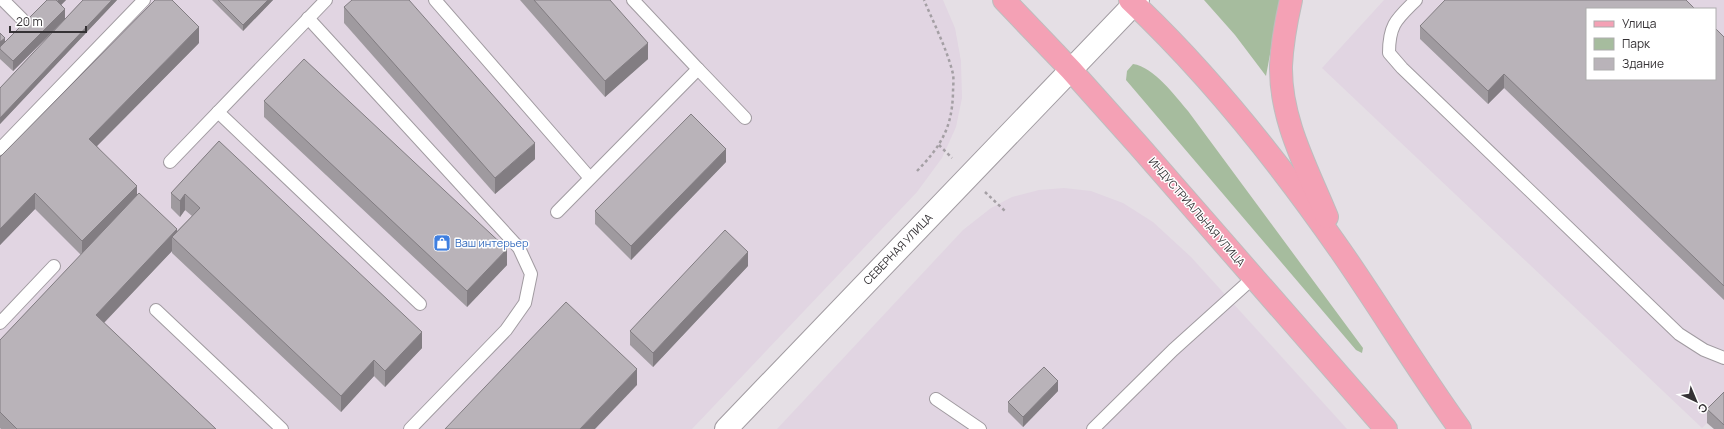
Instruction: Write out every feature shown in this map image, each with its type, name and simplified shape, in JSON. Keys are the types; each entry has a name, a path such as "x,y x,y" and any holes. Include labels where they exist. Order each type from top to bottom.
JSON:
{"main road":[{"name":"ИНДУСТРИАЛЬНАЯ УЛИЦА","path":"1004,0 1071,70 1386,429"},
{"path":"1291,0 1284,31 1281,67 1284,101 1292,133 1341,251"},
{"name":"СЕВЕРНАЯ УЛИЦА","path":"726,429 1071,70 1134,1"},
{"path":"1134,1 1232,108 1281,168 1341,251 1434,394 1460,429"}],"lane":[{"path":"3,0 22,19"},
{"path":"0,149 144,0"},
{"path":"170,162 326,0"},
{"path":"435,0 590,178"},
{"path":"633,0 745,118"},
{"path":"1416,0 1395,21 1389,37 1389,53 1408,74 1679,334 1704,350 1724,358"},
{"path":"308,18 519,248 531,274 525,303 506,330 410,429"},
{"path":"557,212 698,69"},
{"path":"218,112 420,304"},
{"path":"0,323 54,266"},
{"path":"1093,429 1173,350 1254,277"},
{"path":"156,310 282,429"},
{"path":"936,399 980,429"}],"path":[{"path":"917,171 934,153 947,130 952,105 953,76 945,51 924,0"}],"shaded area":[{"path":"0,0 943,0 955,28 961,61 962,98 956,127 942,158 917,192 692,429 0,429"},
{"path":"1384,0 1724,0 1724,429 1714,429 1707,423 1702,428 1322,68"},
{"path":"1064,188 1091,191 1123,203 1153,222 1191,257 1347,429 777,429 963,230 991,208 1012,197 1039,190"}],"green space":[{"path":"1204,0 1280,0 1266,76 1235,35"},
{"path":"1133,64 1149,70 1164,83 1188,111 1363,348 1362,353 1356,350 1126,80 1127,71"}],"building":[{"path":"47,0 56,0 65,9 13,61 0,49 0,47"},
{"path":"83,0 112,0 0,118 0,88"},
{"path":"155,0 172,0 199,27 89,139 137,186 82,241 35,193 0,229 0,157"},
{"path":"218,0 268,0 243,25"},
{"path":"352,0 409,0 535,143 495,178 344,7"},
{"path":"534,0 610,0 648,43 605,81"},
{"path":"1445,0 1686,0 1694,8 1586,8 1586,80 1716,80 1716,29 1724,37 1724,286 1504,74 1488,91 1420,26"},
{"path":"0,33 5,38 0,42"},
{"path":"304,59 507,249 467,291 264,101"},
{"path":"691,114 726,149 631,246 595,211"},
{"path":"219,141 422,332 385,371 374,360 341,396 172,237 200,208 185,194 180,201 171,193"},
{"path":"139,193 177,229 96,315 216,429 17,429 0,412 0,340"},
{"path":"725,230 748,252 653,353 630,331"},
{"path":"566,302 637,369 580,429 445,429"},
{"path":"1044,367 1058,381 1023,417 1008,402"},
{"path":"1724,392 1724,425 1707,409"}],"place":[{"name":"Ваш интерьер","path":"442,243"}]}
